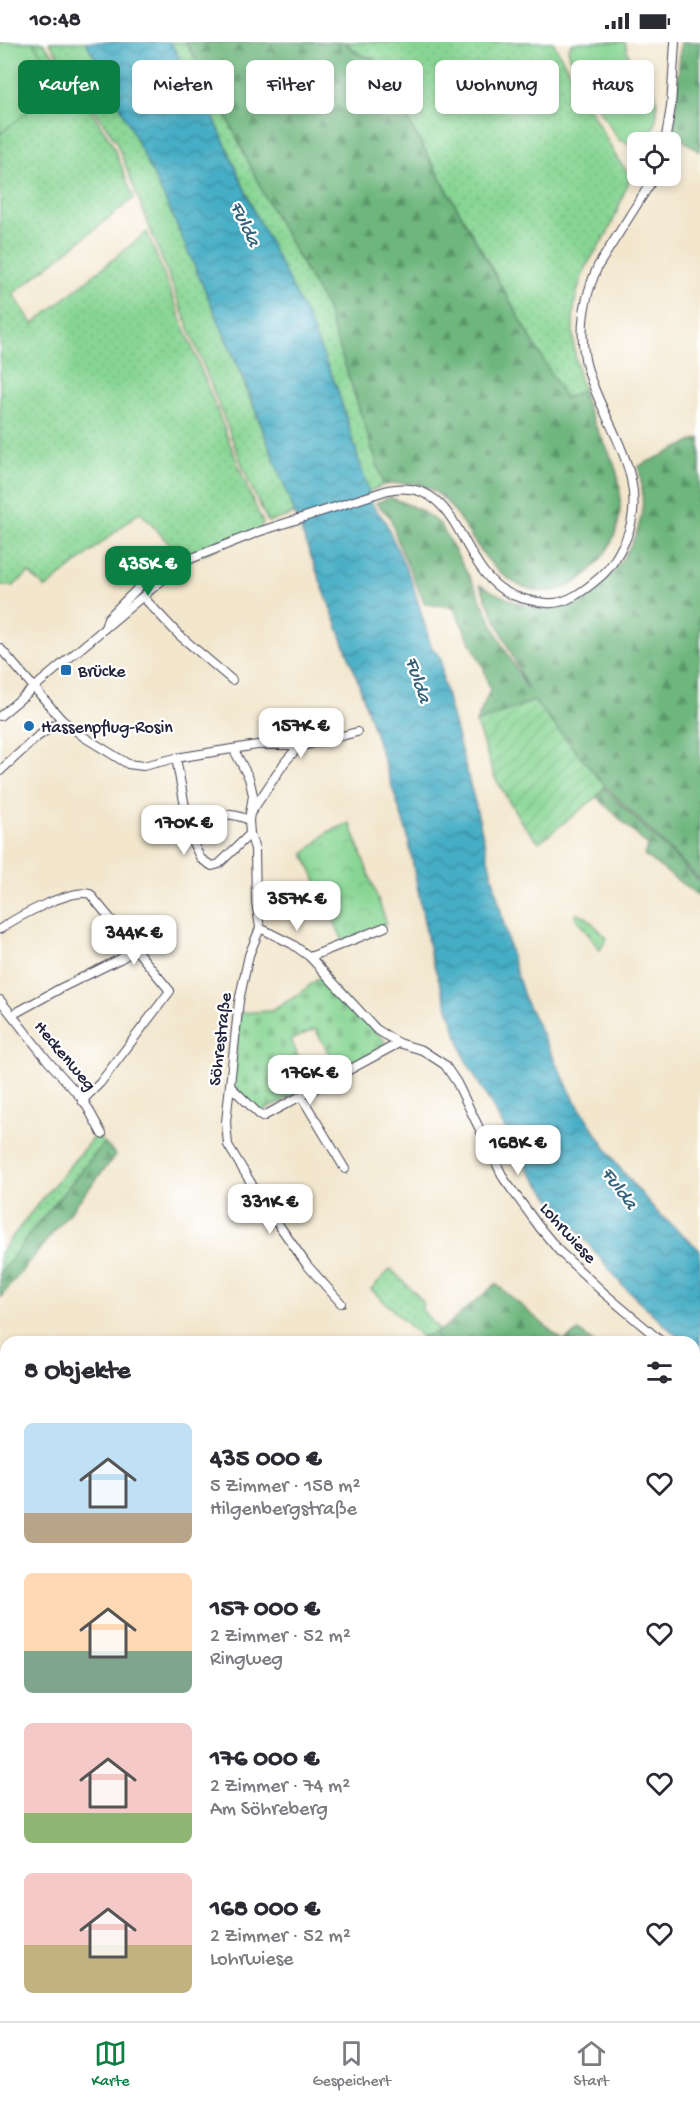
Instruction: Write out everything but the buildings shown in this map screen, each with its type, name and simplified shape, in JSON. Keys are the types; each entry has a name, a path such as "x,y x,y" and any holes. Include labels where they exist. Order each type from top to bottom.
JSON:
{"street":[{"path":"667,132 671,107 675,42"},
{"path":"0,716 185,561 240,538 388,490 400,488 432,496 453,519 487,576 500,588 522,600 551,603 570,598 586,589 605,573 619,555 633,512 633,486 627,461 592,384 585,358 583,331 585,308 591,282 598,266 650,186"},
{"path":"105,628 108,618 173,554"},
{"path":"143,597 179,635 232,680"},
{"path":"2,653 62,720 84,737 128,764 143,766 176,758 257,745 299,746 357,732"},
{"path":"0,771 37,737 62,720"},
{"path":"188,820 212,814 250,817 285,762 299,746"},
{"name":"Söhrestraße","path":"234,750 249,778 253,795 250,834 255,849 256,902 260,928 243,978 233,1044 226,1122 228,1145 262,1201 300,1256 341,1303"},
{"path":"176,758 191,839 201,859 212,866 219,864 250,834"},
{"path":"0,929 20,915 82,892 90,894 170,991 107,1075 82,1101"},
{"path":"310,957 385,927"},
{"name":"Lohrwiese","path":"260,928 292,944 310,957 376,1029 399,1043 422,1050 445,1065 457,1083 504,1179 540,1228 561,1252 604,1293 655,1336"},
{"path":"12,1015 120,959 134,946"},
{"name":"Heckenweg","path":"0,1000 82,1101 102,1134"},
{"path":"230,1086 262,1117 399,1043"},
{"path":"302,1096 345,1168"}],"green space":[{"path":"0,42 43,42 57,60 18,60 18,114 93,114 111,141 134,198 13,294 33,324 147,232 263,523 258,532 185,561 140,512 46,588 29,573 13,586 0,586"},
{"path":"0,42 33,42 45,60 18,60 18,114 25,114 0,134"},
{"path":"49,42 86,42 96,60 61,60"},
{"path":"170,42 186,42 196,60 180,60"},
{"path":"186,42 346,42 357,53 372,58 373,60 346,60 346,114 404,114 565,398 583,390 591,416 609,453 618,478 620,492 618,525 606,552 580,580 567,587 545,592 513,582 485,557 441,496 431,489 418,485 397,483 384,485 326,307 267,201 225,114 234,114 234,60 196,60"},
{"path":"346,42 553,42 571,75 571,114 593,114 618,160 627,171 627,186 614,218 586,267 576,297 574,344 583,390 565,399 405,114 423,114 423,60 374,60 351,48"},
{"path":"625,42 629,57 627,60 571,61 568,49 571,44"},
{"path":"681,42 700,42 700,152 681,138 681,132 676,132 674,127"},
{"path":"654,88 657,116 650,132 627,132 627,143 619,140 602,114 654,114"},
{"path":"120,105 199,274 295,514 268,522 250,485 116,141 98,114 120,114"},
{"path":"212,114 225,114 267,201 326,307 384,485 368,492 337,388 254,211"},
{"path":"700,438 700,880 605,786 534,701 476,723 490,690 484,669 453,607 425,604 400,548 390,517 376,503 390,497 420,510 440,524 528,690 480,585 531,607 549,609 565,607 581,600 610,576 631,544 642,512 639,466"},
{"path":"534,701 605,786 597,797 539,842 522,823 495,778 476,723"},
{"path":"604,788 700,882 700,897 644,855 648,846 597,797"},
{"path":"350,823 387,924 343,941 304,854 328,832"},
{"path":"577,913 585,916 607,938 600,950 575,917"},
{"path":"321,976 384,1040 384,1048 339,1072 315,1029 291,1040 311,1086 261,1112 232,1085 240,1013 271,1011 298,995"},
{"path":"96,1134 104,1143 0,1274 0,1253"},
{"path":"104,1143 116,1155 0,1298 0,1274"},
{"path":"391,1269 423,1301 422,1310 440,1331 420,1336 371,1289"},
{"path":"496,1284 557,1336 427,1336 440,1331"},
{"path":"579,1331 585,1336 571,1336"}],"water":[{"name":"Fulda","path":"86,42 170,42 180,60 132,60 132,114 212,114 215,120 254,211 307,317 337,388 373,506 385,521 413,585 431,646 441,659 443,682 511,954 525,1000 575,1101 618,1166 657,1212 700,1250 700,1336 677,1336 622,1285 529,1171 465,1059 430,953 407,833 357,678 245,382 170,210 120,106 120,60 96,60"}],"place":[{"name":"Brücke","path":"66,670"},
{"name":"Hassenpflug-Rosin","path":"29,726"}]}
